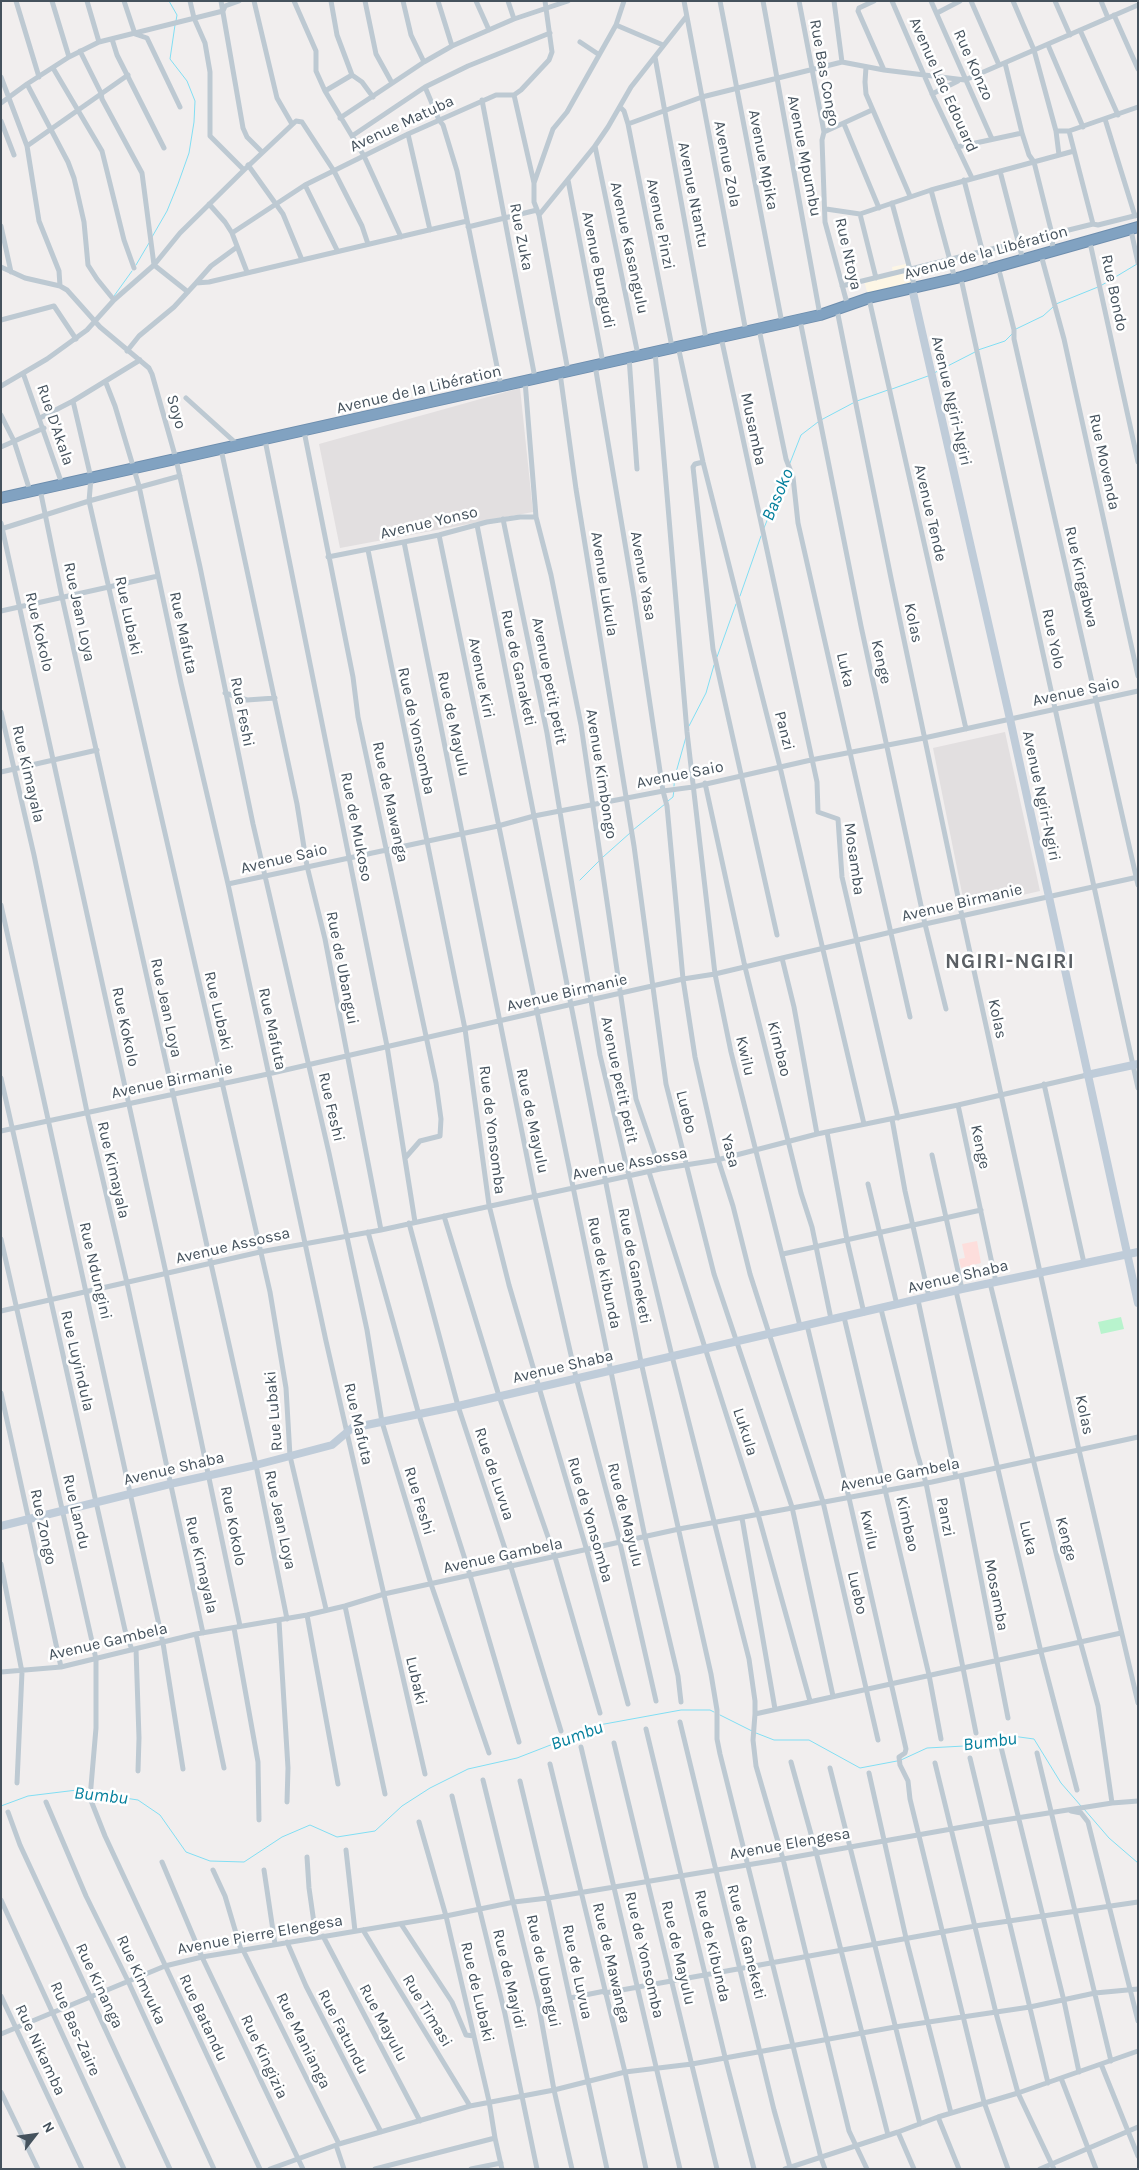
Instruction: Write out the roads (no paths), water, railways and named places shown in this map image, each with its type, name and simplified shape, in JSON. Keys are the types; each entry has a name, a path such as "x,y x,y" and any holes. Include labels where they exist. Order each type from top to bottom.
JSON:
{"highway":[{"name":"Avenue de la Libération","path":"959,281 1023,260 1042,258 1091,247 1136,232"},
{"name":"Avenue de la Libération","path":"1,498 706,339 782,324 913,290 1000,274 1053,252 1136,232"},
{"name":"Avenue de la Libération","path":"844,308 870,303 913,290"}],"street":[{"path":"16,1 39,77"},
{"path":"52,1 69,57"},
{"path":"86,1 99,42"},
{"path":"124,1 135,34"},
{"path":"190,1 194,18 205,43 210,72 210,136 246,168 277,203 302,260"},
{"path":"221,1 243,128 247,137 262,152"},
{"path":"223,11 225,6 239,1"},
{"path":"254,1 276,98 292,124"},
{"path":"294,1 316,50 316,71 325,91 364,156 401,237"},
{"path":"331,1 337,35 352,75 362,82 373,97"},
{"path":"365,1 376,54 392,83"},
{"path":"403,1 411,35 424,62"},
{"path":"438,1 452,46"},
{"path":"476,1 489,30"},
{"path":"508,1 514,19"},
{"path":"514,95 549,60 552,52 550,25 545,1"},
{"path":"340,118 424,62 452,46 514,19 568,1"},
{"path":"534,183 553,129 567,112 616,25 624,1"},
{"name":"Avenue Zola","path":"684,1 746,332"},
{"name":"Avenue Mpika","path":"720,1 782,324"},
{"name":"Avenue Mpumbu","path":"763,1 820,315"},
{"name":"Rue Bas Congo","path":"799,1 824,132 822,140 826,209"},
{"path":"834,1 842,62"},
{"path":"873,1 859,8 858,12 884,70"},
{"name":"Avenue Lac Edouard","path":"892,1 932,94 972,178"},
{"name":"Rue Konzo","path":"931,1 992,139"},
{"path":"971,1 999,65"},
{"path":"1013,1 1034,50 1056,131 1059,155"},
{"path":"1055,1 1070,35"},
{"path":"1101,1 1108,18"},
{"path":"937,13 956,2"},
{"path":"628,124 664,110 736,87 842,62 884,70 965,80 1138,5"},
{"path":"1,103 69,57 99,42 223,11"},
{"path":"1114,15 1138,68"},
{"path":"196,283 209,282 338,250 430,230 538,213 595,146 631,87 686,17"},
{"path":"616,25 663,45"},
{"path":"1080,30 1118,115"},
{"path":"352,136 426,86 550,33"},
{"path":"135,34 147,38 180,106"},
{"path":"112,39 117,55 164,148"},
{"path":"580,42 598,54"},
{"path":"1048,45 1083,127"},
{"path":"80,51 102,93 102,99 142,173 154,265 188,292"},
{"name":"Avenue Ntantu","path":"655,56 687,225 706,339"},
{"path":"1005,63 1022,133 1029,155 1034,162 1052,234 1053,252"},
{"path":"866,67 864,82 866,94 910,196"},
{"path":"53,68 102,151 124,240 134,268"},
{"path":"27,146 128,75"},
{"path":"325,91 352,75"},
{"path":"1,77 27,146 39,221 59,271 60,286"},
{"path":"932,94 959,80"},
{"path":"27,84 68,162 74,178 84,222 88,265 114,300"},
{"path":"426,86 439,120 443,125 450,147 468,224 501,386"},
{"name":"Avenue Matuba","path":"232,234 305,185 408,134 482,100 496,95 514,95"},
{"name":"Avenue Lukula","path":"514,95 534,183 564,372 576,489 627,799"},
{"name":"Rue Zuka","path":"482,100 504,219 530,380"},
{"name":"Avenue Pinzi","path":"620,107 624,111 628,124 675,346"},
{"path":"1056,131 1069,131 1083,127 1138,107"},
{"path":"824,132 872,110"},
{"path":"842,286 1136,215 1105,119"},
{"path":"1,386 76,339 114,300 154,265 180,233 209,204 292,124 299,120 334,171 356,213 368,244"},
{"path":"1,121 14,155"},
{"path":"844,124 879,208"},
{"path":"1069,131 1093,224"},
{"path":"957,147 1022,133"},
{"path":"408,134 430,230"},
{"name":"Avenue Kasangulu","path":"595,146 633,356 636,469"},
{"path":"826,209 860,214 910,196 964,180 1074,151"},
{"path":"1000,171 1023,260"},
{"name":"Avenue Bungudi","path":"568,180 599,364"},
{"path":"964,180 988,270"},
{"path":"305,185 338,250"},
{"name":"Rue Yolo","path":"931,190 949,260 959,281 1093,886 1135,1065 1138,1088"},
{"path":"892,203 910,270 913,290"},
{"path":"209,204 225,222 232,234 246,272"},
{"name":"Rue Ntoya","path":"826,209 826,222 842,286 844,308"},
{"path":"860,214 876,278"},
{"path":"1,226 11,272"},
{"path":"1136,232 1138,262"},
{"path":"127,350 139,336 174,307 211,266 237,247"},
{"name":"Rue Bondo","path":"1091,247 1138,462"},
{"name":"Rue Movenda","path":"1042,258 1064,339 1138,676"},
{"path":"1,267 25,278 60,286 67,290 92,317 94,322 140,360 106,383 40,418"},
{"name":"Rue Kingabwa","path":"1000,274 1138,885"},
{"name":"Avenue Ngiri-Ngiri","path":"913,290 1010,720 1138,1304"},
{"name":"Avenue Tende","path":"870,303 966,729"},
{"path":"1,320 54,306 76,339"},
{"name":"Kolas","path":"844,308 856,406 924,738 1079,1450 1120,1633 1138,1702"},
{"name":"Kenge","path":"800,319 861,626 925,924 946,1009"},
{"name":"Luka","path":"760,329 786,459 793,474 798,523 910,1017"},
{"name":"Musamba","path":"721,337 762,527"},
{"name":"Panzi","path":"675,346 780,767 864,1124"},
{"name":"Kwilu","path":"655,351 674,592 693,787 702,846 715,974 731,1052 783,1254 850,1498 906,1749 905,1754 899,1757 908,1781 910,1799 919,1835"},
{"name":"Soyo","path":"140,360 151,371 176,459"},
{"name":"Avenue Yasa","path":"599,364 663,793"},
{"name":"Rue D'Akala","path":"23,373 44,428 62,485"},
{"name":"Avenue Kimbongo","path":"530,380 536,517 551,575 581,725 622,993 636,1099 660,1169"},
{"name":"Rue Mafuta","path":"106,383 115,406 139,486 384,1594"},
{"path":"186,398 239,445"},
{"name":"Rue Lubaki","path":"74,401 91,478 89,501 270,1292 286,1388 290,1456 326,1609"},
{"name":"Rue Jean Loya","path":"1,415 46,515 62,597 256,1465 287,1619"},
{"path":"1,447 44,428"},
{"name":"Rue de Mawanga","path":"304,431 353,677 358,718 436,1083 441,1134 438,1138 420,1141 406,1157"},
{"name":"Rue de Mukoso","path":"264,440 387,1046 406,1157 412,1222"},
{"path":"221,449 275,698 247,700 225,691"},
{"name":"Rue Feshi","path":"176,459 265,877 309,1065 367,1330 382,1422 431,1584 489,1752"},
{"path":"703,462 695,464 693,467 712,641 777,935"},
{"path":"2,527 139,486 180,476"},
{"name":"Avenue Yonso","path":"328,558 439,535 503,519 536,517"},
{"name":"Avenue petit petit","path":"503,519 547,734 600,1055 672,1356 749,1659 755,1701 753,1740 756,1766 782,1859 849,2131 867,2169"},
{"name":"Rue de Ganaketi","path":"476,525 534,816"},
{"name":"Rue Kokolo","path":"2,527 55,761 210,1475 240,1626"},
{"name":"Mosamba","path":"762,527 816,782 818,814 838,819 842,877 895,1119 913,1225 929,1297"},
{"name":"Avenue Kiri","path":"439,535 521,938"},
{"name":"Rue de Mayulu","path":"404,542 535,1197 576,1378 620,1543 656,1701"},
{"name":"Rue de Yonsomba","path":"368,550 465,1029 489,1206 537,1387 587,1550 628,1704"},
{"path":"1,611 109,585 158,576"},
{"name":"Avenue Saio","path":"228,884 498,826 534,816 693,787 811,760 1010,720 1138,691"},
{"name":"Rue de Ubangui","path":"275,698 308,866 325,940 381,1230"},
{"name":"Rue Kimayala","path":"1,712 34,855 87,1112 127,1283 204,1633"},
{"path":"1,772 97,750"},
{"name":"Kimbao","path":"705,783 745,967 816,1246 831,1319"},
{"name":"Yasa","path":"663,793 668,806 683,979 695,1057 718,1159 733,1206 750,1274 824,1502"},
{"name":"Luebo","path":"627,799 666,1084 711,1265 792,1507 833,1696"},
{"name":"Rue de Ganeketi","path":"534,816 641,1362 711,1674 717,1710 720,1754 825,2169"},
{"name":"Avenue Birmanie","path":"1,1131 309,1065 570,1004 683,979 715,974 823,947 1093,886 1137,878"},
{"name":"Rue Ndungini","path":"1,905 163,1643 183,1769"},
{"name":"Rue de kibunda","path":"521,938 645,1537 678,1676 681,1702"},
{"path":"782,958 794,1007 817,1134"},
{"path":"1087,1075 1135,1065"},
{"name":"Avenue Assossa","path":"1,1312 305,1242 381,1230 605,1180 686,1166 817,1134 895,1119 1087,1075"},
{"name":"Rue Luyindula","path":"1,1078 125,1630 134,1650 139,1738 138,1771"},
{"path":"1044,1084 1084,1263"},
{"name":"Kenge","path":"958,1105 993,1282 1032,1461 1098,1706 1112,1803"},
{"path":"827,1132 847,1240 864,1313"},
{"name":"Luka","path":"932,1155 946,1217 959,1290 1041,1652 1077,1790"},
{"name":"Lukula","path":"649,1172 758,1514 810,1701"},
{"path":"868,1184 897,1305"},
{"path":"783,1254 980,1210"},
{"path":"444,1216 499,1396 555,1558 600,1713"},
{"name":"Rue de Luvua","path":"412,1222 458,1406 511,1567 561,1730"},
{"path":"368,1232 419,1414 470,1576 519,1742"},
{"name":"Rue Landu","path":"1,1239 96,1659 96,1728 90,1792"},
{"name":"Avenue Shaba","path":"1,1526 332,1445 352,1428 458,1406 641,1362 864,1313 993,1282 1138,1252"},
{"name":"Mosamba","path":"918,1300 958,1476 1008,1718"},
{"name":"Panzi","path":"881,1309 926,1482 976,1733"},
{"name":"Kimbao","path":"844,1317 929,1675 941,1739"},
{"name":"Rue Zongo","path":"1,1393 61,1667"},
{"name":"Avenue Gambela","path":"1,1672 22,1672 61,1667 196,1634 307,1615 384,1594 555,1558 679,1529 850,1498 1032,1461 1138,1437"},
{"name":"Luebo","path":"824,1502 878,1740"},
{"path":"742,1518 775,1709"},
{"path":"1,1564 22,1672 17,1783"},
{"name":"Lubaki","path":"384,1594 425,1774"},
{"path":"345,1606 385,1794"},
{"path":"307,1615 338,1784"},
{"path":"279,1620 288,1768 287,1802"},
{"path":"234,1628 258,1762 260,1820"},
{"path":"755,1714 1120,1633"},
{"path":"196,1634 224,1768"},
{"name":"Rue de Ganeketi","path":"680,1722 788,2168"},
{"name":"Rue de Kibunda","path":"646,1729 754,2169"},
{"name":"Rue de Mayulu","path":"614,1743 717,2169"},
{"name":"Rue de Yonsomba","path":"581,1747 639,1987 680,2169"},
{"path":"1001,1747 1064,2001 1079,2072"},
{"path":"1037,1753 1111,2061"},
{"path":"970,1758 1048,2083"},
{"path":"791,1762 816,1852 888,2135"},
{"path":"935,1763 953,1829 996,2013 1018,2093 1053,2166"},
{"name":"Rue de Mawanga","path":"550,1764 646,2169"},
{"path":"830,1768 920,2124"},
{"path":"869,1773 906,1938 951,2113"},
{"name":"Rue de Ubangui","path":"483,1780 539,2007 554,2090 572,2169"},
{"name":"Rue de Luvua","path":"520,1780 548,1898 607,2169"},
{"name":"Rue Batandu","path":"90,1792 102,1829 260,2169"},
{"name":"Rue de Mayidi","path":"452,1796 481,1909 538,2169"},
{"name":"Avenue Elengesa","path":"446,1916 514,1902 648,1882 1018,1817 1138,1801"},
{"name":"Rue Kimvuka","path":"46,1802 86,1896 128,1981 214,2169"},
{"path":"1066,1810 1081,1813 1088,1822 1138,2021"},
{"name":"Rue Kinanga","path":"8,1812 20,1845 170,2169"},
{"name":"Rue de Lubaki","path":"419,1822 446,1916 489,2101 494,2138 501,2166"},
{"path":"919,1835 984,2102 1008,2169"},
{"path":"346,1850 355,1931"},
{"path":"307,1857 316,1937"},
{"name":"Rue Kingizia","path":"162,1862 202,1956 303,2169"},
{"name":"Rue Manianga","path":"213,1870 242,1950 338,2144 344,2169"},
{"path":"264,1870 275,1944"},
{"name":"Rue Bas-Zaire","path":"1,1900 124,2169"},
{"path":"570,1998 975,1926 1138,1902"},
{"name":"Avenue Pierre Elengesa","path":"1,2034 165,1966 202,1956 446,1916"},
{"path":"401,1924 452,2002 466,2035 474,2036"},
{"name":"Rue Timasi","path":"363,1930 470,2106"},
{"name":"Rue Mayulu","path":"323,1936 420,2121"},
{"name":"Rue Fatundu","path":"287,1942 306,1986 380,2132"},
{"path":"270,2169 338,2144 470,2106 522,2094 554,2090 624,2072 692,2064 862,2034 895,2026 996,2013 1064,2001 1095,1993 1138,1988"},
{"name":"Rue Nikamba","path":"1,1996 82,2169"},
{"path":"788,2168 938,2117 1048,2083 1138,2051"},
{"path":"1101,2064 1138,2156"},
{"path":"1061,2078 1096,2169"},
{"path":"1,2092 38,2169"},
{"path":"938,2117 959,2169"},
{"path":"1040,2169 1053,2166 1138,2127"},
{"path":"898,2132 914,2169"},
{"path":"375,2169 494,2138"},
{"path":"471,2169 501,2166"}],"waterway":[{"path":"169,1 177,15 176,21"},
{"path":"152,237 167,211 178,184 189,153 194,122 195,101 187,81 170,59 175,25"},
{"path":"136,265 149,243"},
{"name":"Basoko","path":"1102,285 1137,264"},
{"path":"114,296 132,271"},
{"name":"Basoko","path":"1056,304 1098,287"},
{"name":"Basoko","path":"1016,329 1043,316 1053,307"},
{"name":"Basoko","path":"978,350 1005,341 1012,334"},
{"name":"Basoko","path":"934,373 975,352"},
{"name":"Basoko","path":"892,389 928,376"},
{"name":"Basoko","path":"857,401 888,390"},
{"name":"Basoko","path":"821,420 853,403"},
{"name":"Basoko","path":"790,463 801,435 818,422"},
{"name":"Basoko","path":"764,528 788,469"},
{"name":"Basoko","path":"740,596 761,536"},
{"name":"Basoko","path":"717,657 736,604"},
{"name":"Basoko","path":"689,726 706,693 714,665"},
{"name":"Basoko","path":"674,786 686,737"},
{"name":"Basoko","path":"668,801 673,797 674,790"},
{"name":"Basoko","path":"633,830 665,804"},
{"name":"Basoko","path":"603,857 630,833"},
{"name":"Basoko","path":"580,880 599,861"},
{"name":"Bumbu","path":"92,1793 138,1800 160,1815 186,1852 210,1861 244,1862 282,1837 310,1825 337,1837 375,1831 402,1806 430,1788 468,1769 517,1758 566,1739 582,1736 599,1725 681,1710 710,1710 714,1712"},
{"name":"Bumbu","path":"720,1715 752,1731"},
{"name":"Bumbu","path":"756,1733 774,1740 809,1740 860,1768 897,1761"},
{"name":"Bumbu","path":"901,1760 927,1748 983,1745 1012,1736 1034,1739 1061,1783 1081,1806"},
{"name":"Bumbu","path":"1,1806 28,1796 77,1790 88,1792"},
{"name":"Bumbu","path":"1084,1809 1109,1838 1138,1863"}],"district":[{"name":"NGIRI-NGIRI","path":"1010,962"}]}
